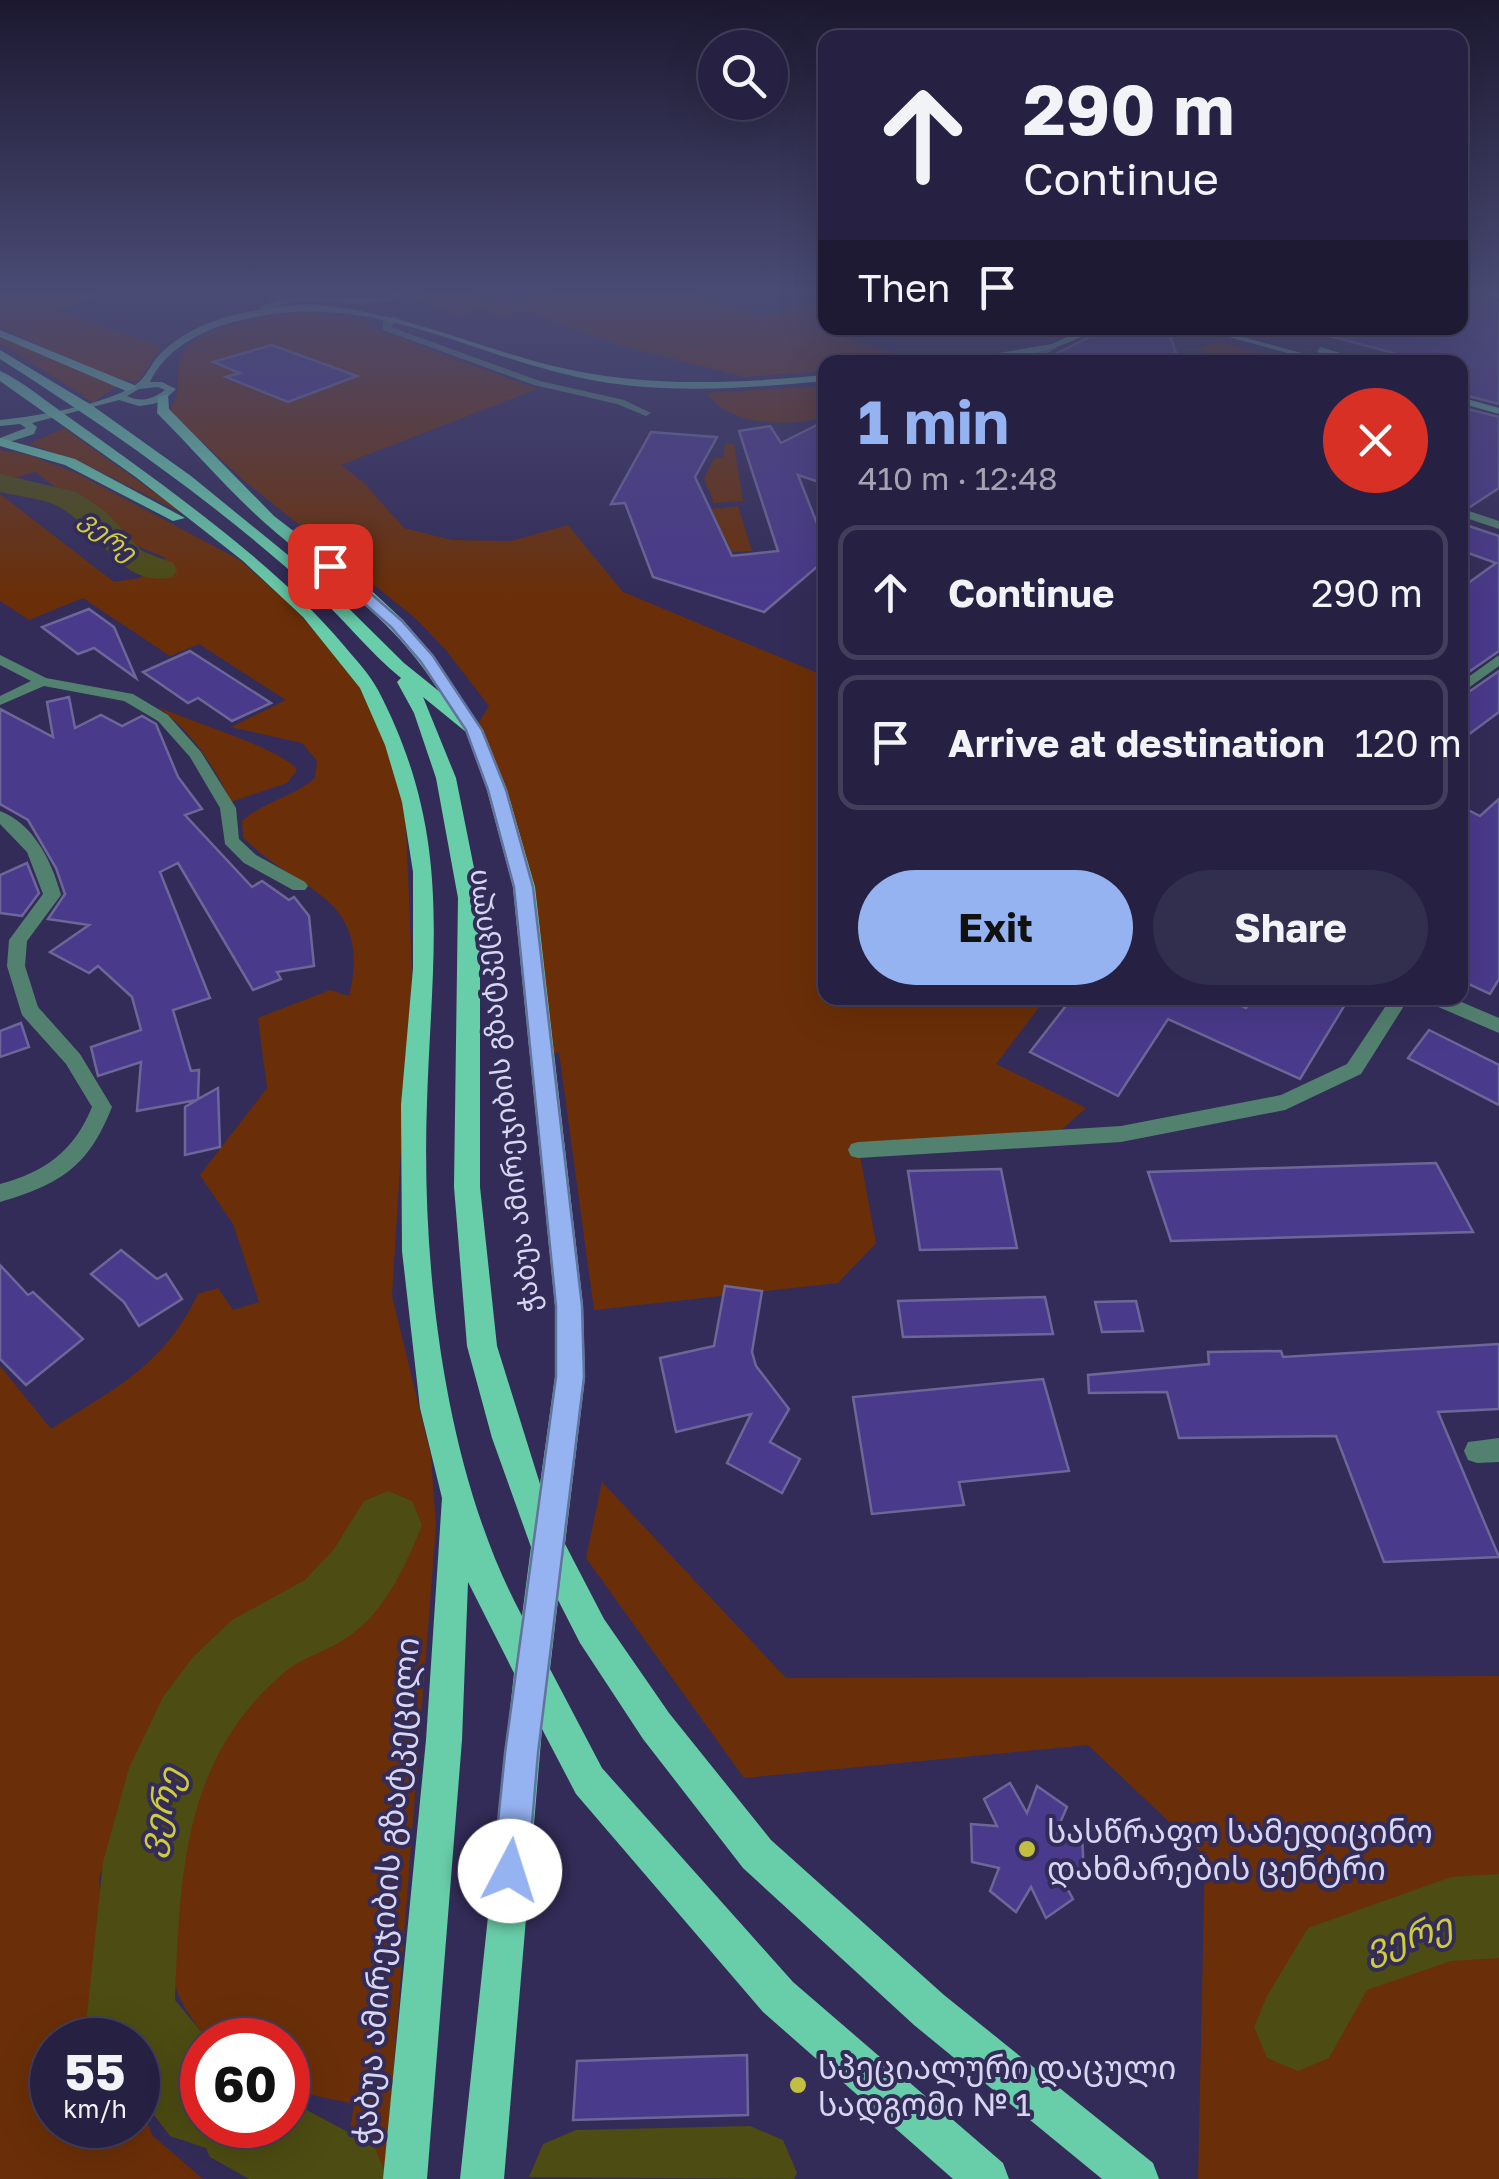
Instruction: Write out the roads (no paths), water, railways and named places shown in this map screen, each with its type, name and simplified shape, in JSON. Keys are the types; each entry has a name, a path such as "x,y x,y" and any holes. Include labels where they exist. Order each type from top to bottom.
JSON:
{"main road":[{"name":"ჭაბუა ამირეჯიბის გზატკეცილი","path":"27,394 142,475 248,558 309,614 368,686 394,745 412,802 424,872 424,968 414,1106 416,1251 435,1408 486,1584 589,1781 778,1997 987,2179"},
{"name":"ჭაბუა ამირეჯიბის გზატკეცილი","path":"63,394 186,479 320,588 398,667 474,730 497,790 524,887 569,1306 570,1377 522,1753 482,2179"},
{"path":"125,394 139,402 159,394"},
{"path":"0,442 25,429 129,394"},
{"path":"165,394 162,410 269,518 368,596 396,624 427,659 474,730"},
{"path":"1470,394 1499,402"},
{"path":"1468,402 1499,411"},
{"path":"0,423 25,429"},
{"path":"0,442 23,445 76,464 248,558"},
{"path":"269,518 320,588"},
{"name":"ჭაბუა ამირეჯიბის გზატკეცილი","path":"398,667 423,712 446,778 469,898 468,1187 482,1346 539,1528 592,1631 656,1726 756,1854 929,2010 1137,2179"},
{"name":"ჭაბუა ამირეჯიბის გზატკეცილი","path":"404,2179 444,1740 456,1490"}],"street":[{"path":"585,394 646,412"},
{"path":"1468,515 1499,525"},
{"path":"0,658 42,681 128,697 163,718 196,754 222,797 228,808 230,840 250,858 299,886"},
{"path":"1468,684 1499,659"},
{"path":"0,702 42,681"},
{"path":"0,816 23,833 44,861 52,896 18,940 16,966 29,1010 73,1058 102,1108 90,1142 56,1173 0,1193"},
{"path":"858,1150 1121,1134 1286,1102 1354,1069 1395,1005"},
{"path":"1452,1005 1499,1026"}],"waterway":[{"name":"ვერე","path":"0,483 65,498 94,518 131,558 161,570"},
{"path":"180,2076 131,2015 144,1862 169,1768 190,1724 219,1684 265,1641 331,1606 359,1574 388,1525"},
{"name":"ვერე","path":"1298,2027 1338,1958 1451,1919 1499,1916"},
{"name":"ვერე","path":"284,2148 341,2179"},
{"name":"ვერე","path":"576,2177 750,2173"}],"place":[{"name":"სასწრაფო სამედიცინო დახმარების ცენტრი","path":"1027,1849"},
{"name":"სპეციალური დაცული სადგომი № 1","path":"798,2085"}]}
